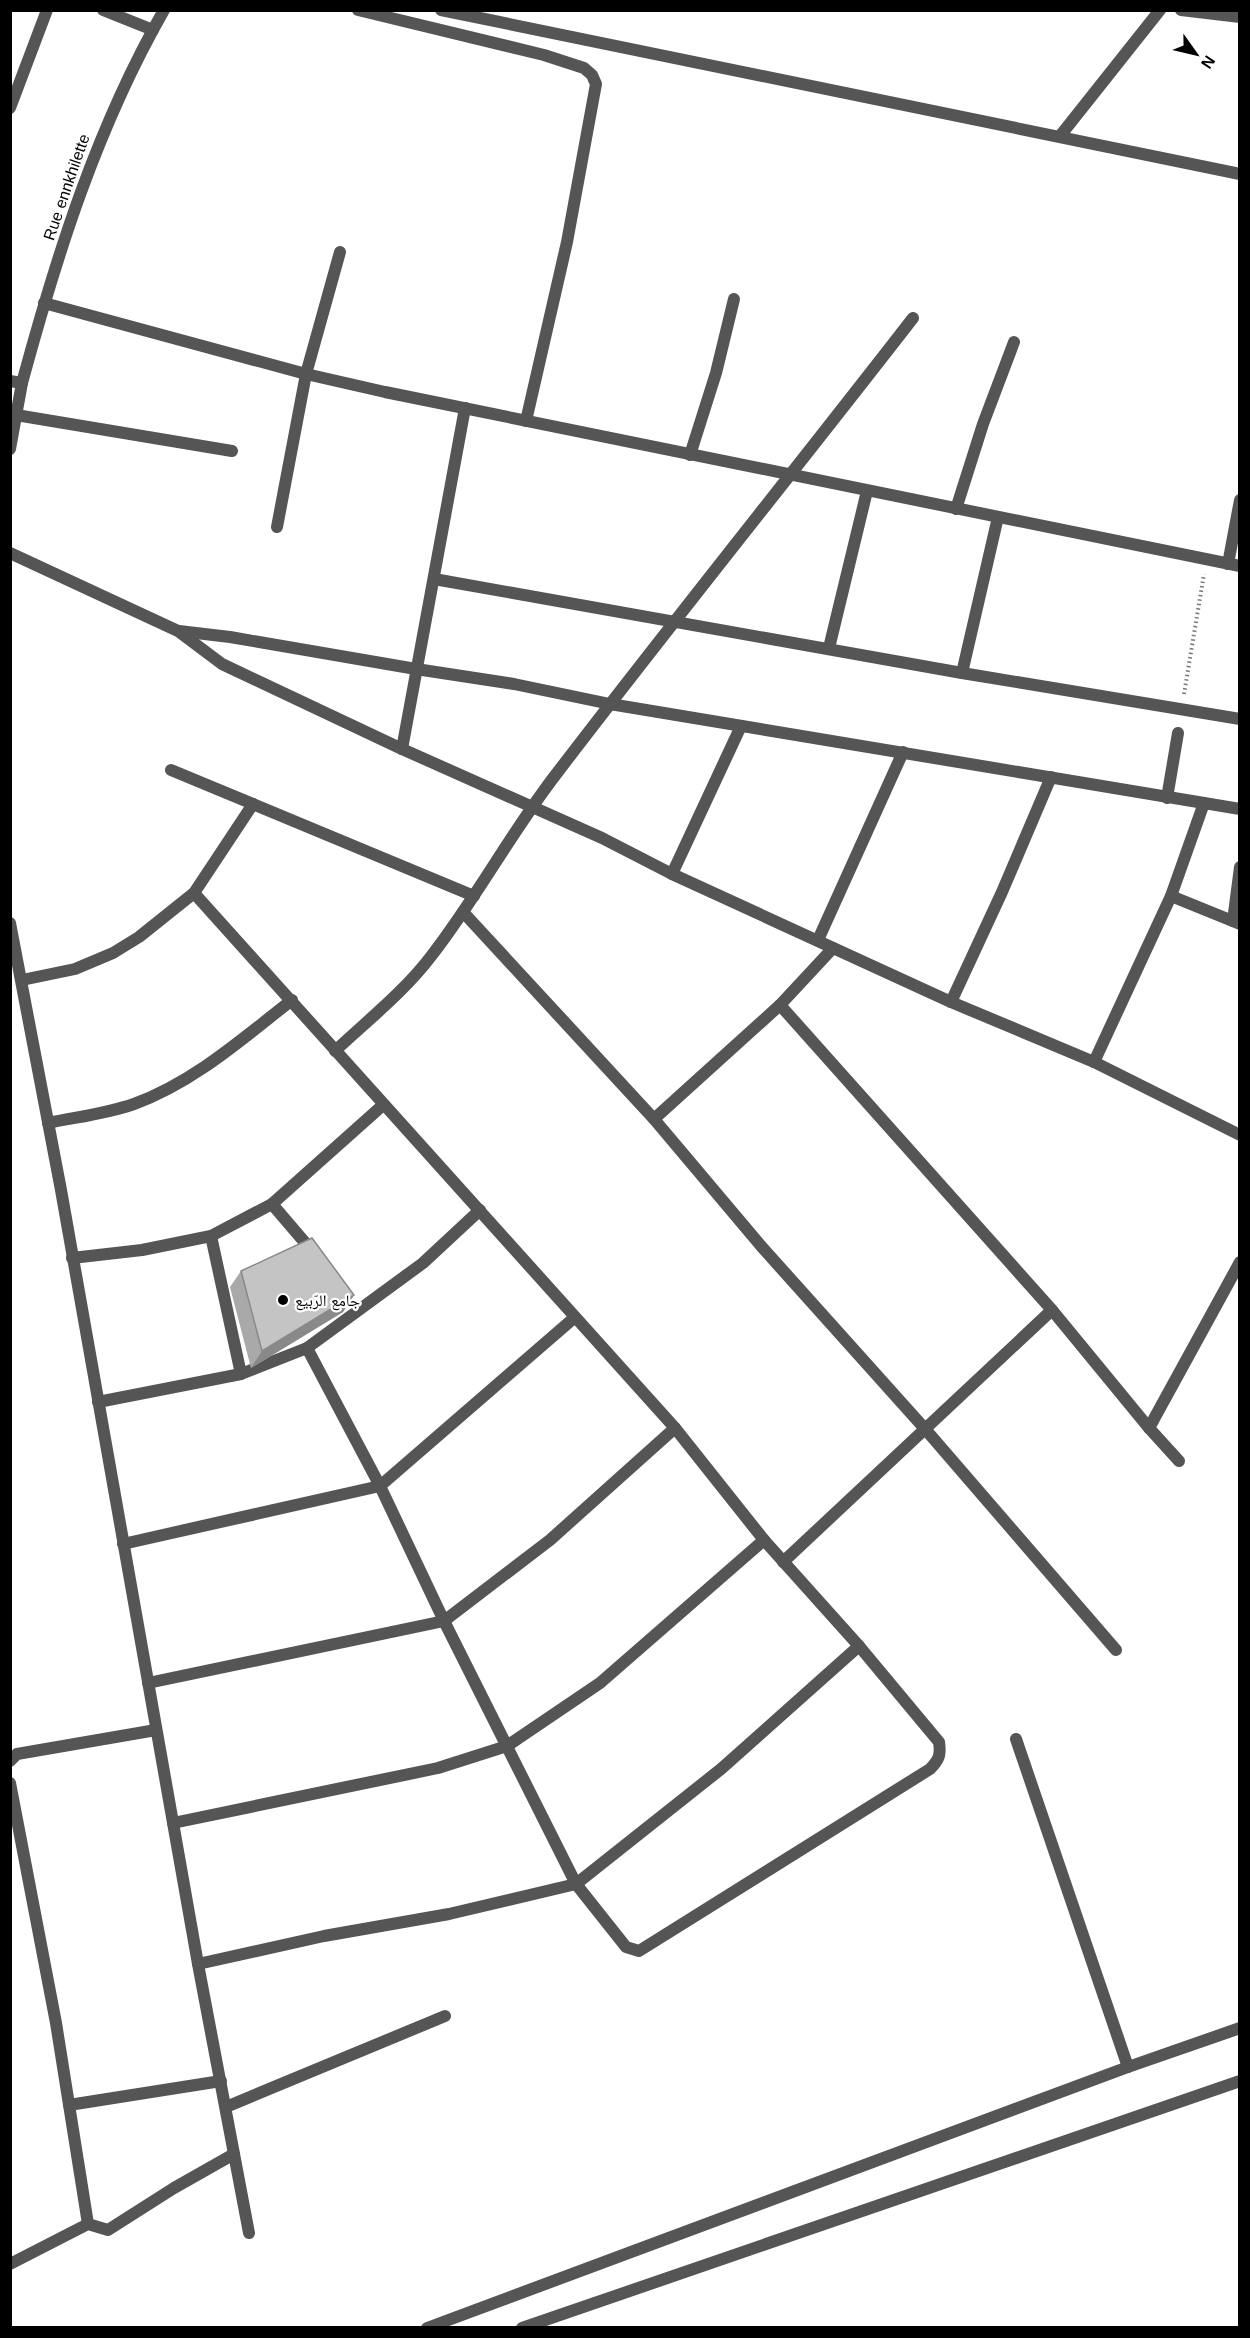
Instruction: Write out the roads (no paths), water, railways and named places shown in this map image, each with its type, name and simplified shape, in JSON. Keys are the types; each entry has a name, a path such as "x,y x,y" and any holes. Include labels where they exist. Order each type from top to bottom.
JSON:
{"street":[{"path":"10,108 47,10"},
{"path":"103,10 153,30"},
{"name":"Rue ennkhilette","path":"10,449 16,415 16,382 96,148 164,10"},
{"path":"358,10 544,55 584,68 592,75 596,84 567,242 526,421"},
{"path":"441,10 1239,174"},
{"path":"1060,136 1160,10"},
{"path":"1181,10 1239,17"},
{"path":"277,527 306,374 340,252"},
{"path":"690,455 716,373 734,299"},
{"path":"44,303 306,374 690,455 1234,565 1239,500"},
{"path":"335,1051 406,985 431,957 474,896 530,807 672,622 791,475 913,318"},
{"path":"956,509 983,424 1014,342"},
{"path":"402,750 465,408"},
{"path":"16,415 232,451"},
{"path":"829,648 867,490"},
{"path":"962,673 998,517"},
{"path":"10,553 178,631 222,664 402,750 602,838 672,874 951,1002 1094,1062 1239,1135"},
{"path":"434,579 1239,720"},
{"path":"178,631 230,637 514,684 610,704 1239,809"},
{"path":"672,874 741,726"},
{"path":"1167,798 1178,733"},
{"path":"818,940 903,752"},
{"path":"171,770 474,896"},
{"path":"951,1002 1002,892 1051,777"},
{"path":"1094,1062 1172,896 1204,803"},
{"path":"22,981 75,969 113,953 139,937 194,893 253,804"},
{"path":"1172,896 1236,923 1239,867"},
{"path":"194,893 292,1000 383,1106 480,1210 574,1318 675,1428 764,1540 859,1646 939,1742 941,1752 938,1760 930,1769 639,1950 626,1947 576,1884 444,1621 380,1486 308,1348"},
{"path":"463,912 654,1119 761,1246 926,1430 1116,1650"},
{"path":"10,923 48,1123 198,1964 249,2233"},
{"path":"654,1119 780,1005 833,948"},
{"path":"48,1123 135,1104 209,1065 292,1000"},
{"path":"780,1005 1052,1310 1179,1461"},
{"path":"72,1257 142,1250 211,1236 272,1204 383,1106"},
{"path":"272,1204 324,1265"},
{"path":"98,1402 241,1374 308,1348 357,1304 423,1263 480,1210"},
{"path":"211,1236 241,1374"},
{"path":"1149,1428 1239,1263"},
{"path":"783,1562 1052,1310"},
{"path":"123,1544 380,1486 574,1318"},
{"path":"148,1683 444,1621 550,1540 675,1428"},
{"path":"173,1823 438,1768 507,1746 600,1683 764,1540"},
{"path":"198,1964 324,1936 449,1914 576,1884 721,1769 859,1646"},
{"path":"10,1761 17,1754 156,1730"},
{"path":"1016,1739 1128,2067"},
{"path":"10,1783 54,2011 88,2224"},
{"path":"226,2108 445,2016"},
{"path":"428,2328 1128,2067 1239,2028"},
{"path":"69,2105 221,2081"},
{"path":"522,2328 1239,2081"},
{"path":"10,2264 88,2224 108,2230 174,2188 234,2154"}],"place":[{"name":"جامع الرّبيع","path":"283,1300"}]}
